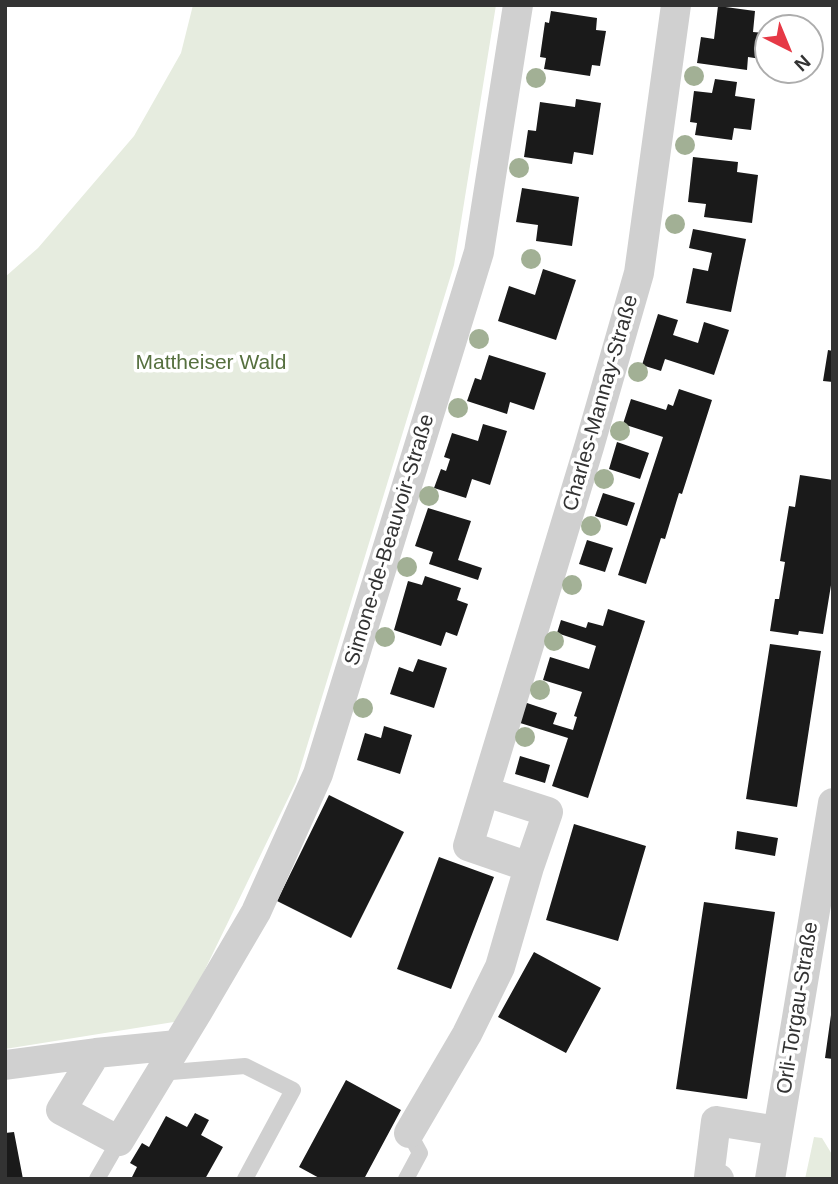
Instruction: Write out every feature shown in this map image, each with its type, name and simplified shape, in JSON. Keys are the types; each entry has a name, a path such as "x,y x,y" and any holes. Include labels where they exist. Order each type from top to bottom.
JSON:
{"street":[{"name":"Simone-de-Beauvoir-Straße","path":"119,1141 256,912 318,774 479,252 518,5"},
{"name":"Charles-Mannay-Straße","path":"529,867 468,846 639,273 676,5"},
{"path":"410,1133 467,1034 500,967 548,812 486,792"},
{"name":"Orli-Torgau-Straße","path":"771,1179 833,803"},
{"path":"5,1065 177,1045"},
{"path":"96,1053 61,1110 119,1141"},
{"path":"719,1179 709,1177 716,1121 778,1131"}],"lane":[{"path":"159,1073 245,1066 293,1090 245,1179"},
{"path":"406,1179 420,1153 410,1133"},
{"path":"97,1179 119,1141"}],"green space":[{"name":"Mattheiser Wald","path":"193,5 496,5 454,265 296,782 180,1021 5,1049 5,277 38,248 134,136 181,53"},
{"path":"814,1137 822,1138 833,1156 833,1179 805,1179"}],"building":[{"path":"718,6 755,11 754,58 748,57 747,70 697,63 701,37 714,39"},
{"path":"551,11 597,18 596,30 606,31 600,66 592,65 590,76 544,69 546,58 540,57 545,22 549,23"},
{"path":"715,79 737,82 735,96 755,99 751,130 734,128 732,140 695,135 697,123 690,122 694,91 712,93"},
{"path":"576,99 601,103 593,155 574,152 572,164 524,157 528,130 536,131 540,102 575,107"},
{"path":"693,157 738,162 737,172 758,175 752,223 704,217 706,204 688,202"},
{"path":"522,188 579,197 572,246 536,241 538,225 516,222"},
{"path":"693,229 746,239 731,312 686,303 693,268 708,271 712,253 689,248"},
{"path":"543,269 576,280 556,340 498,321 509,286 535,295"},
{"path":"658,314 678,320 673,335 698,343 704,322 729,330 714,375 665,359 661,371 642,365"},
{"path":"828,350 833,351 833,382 823,381"},
{"path":"489,355 546,373 534,410 510,402 507,414 467,401 475,378 481,380"},
{"path":"679,389 712,400 682,494 679,493 665,539 661,538 646,584 618,575 663,437 623,424 631,399 666,410 668,404 673,406"},
{"path":"483,424 507,431 490,485 472,479 466,498 434,488 441,469 446,471 450,459 444,457 452,433 478,441"},
{"path":"617,442 649,453 640,479 609,469"},
{"path":"800,475 833,480 833,573 823,634 799,631 798,635 770,631 785,562 780,561 789,506 795,507"},
{"path":"603,493 635,503 627,526 595,516"},
{"path":"428,508 471,521 458,560 482,568 478,580 429,564 433,552 415,546"},
{"path":"587,540 613,548 605,572 579,564"},
{"path":"425,576 461,588 457,600 468,604 457,636 446,632 441,646 394,630 408,581 422,585"},
{"path":"608,609 645,621 588,798 552,786 568,738 517,722 524,702 557,713 553,724 573,730 577,717 574,716 582,692 543,680 550,657 589,669 596,646 557,633 561,620 586,628 588,622 603,626"},
{"path":"770,644 821,651 797,807 746,799"},
{"path":"418,659 447,668 434,708 390,694 399,667 413,672"},
{"path":"384,726 412,735 400,774 357,760 365,733 381,738"},
{"path":"520,756 550,765 545,783 515,774"},
{"path":"329,795 404,832 351,938 277,901"},
{"path":"574,824 646,846 618,941 546,920"},
{"path":"737,831 778,838 775,856 735,849"},
{"path":"439,857 494,877 451,989 397,969"},
{"path":"704,902 775,912 747,1099 676,1089"},
{"path":"534,952 601,988 566,1053 498,1017"},
{"path":"833,1015 833,1059 825,1058"},
{"path":"346,1080 401,1110 364,1179 321,1179 299,1167"},
{"path":"195,1113 209,1120 201,1135 223,1147 205,1179 131,1179 137,1167 130,1163 142,1143 149,1147 166,1116 187,1127"},
{"path":"14,1132 23,1179 5,1179 5,1133"}]}
